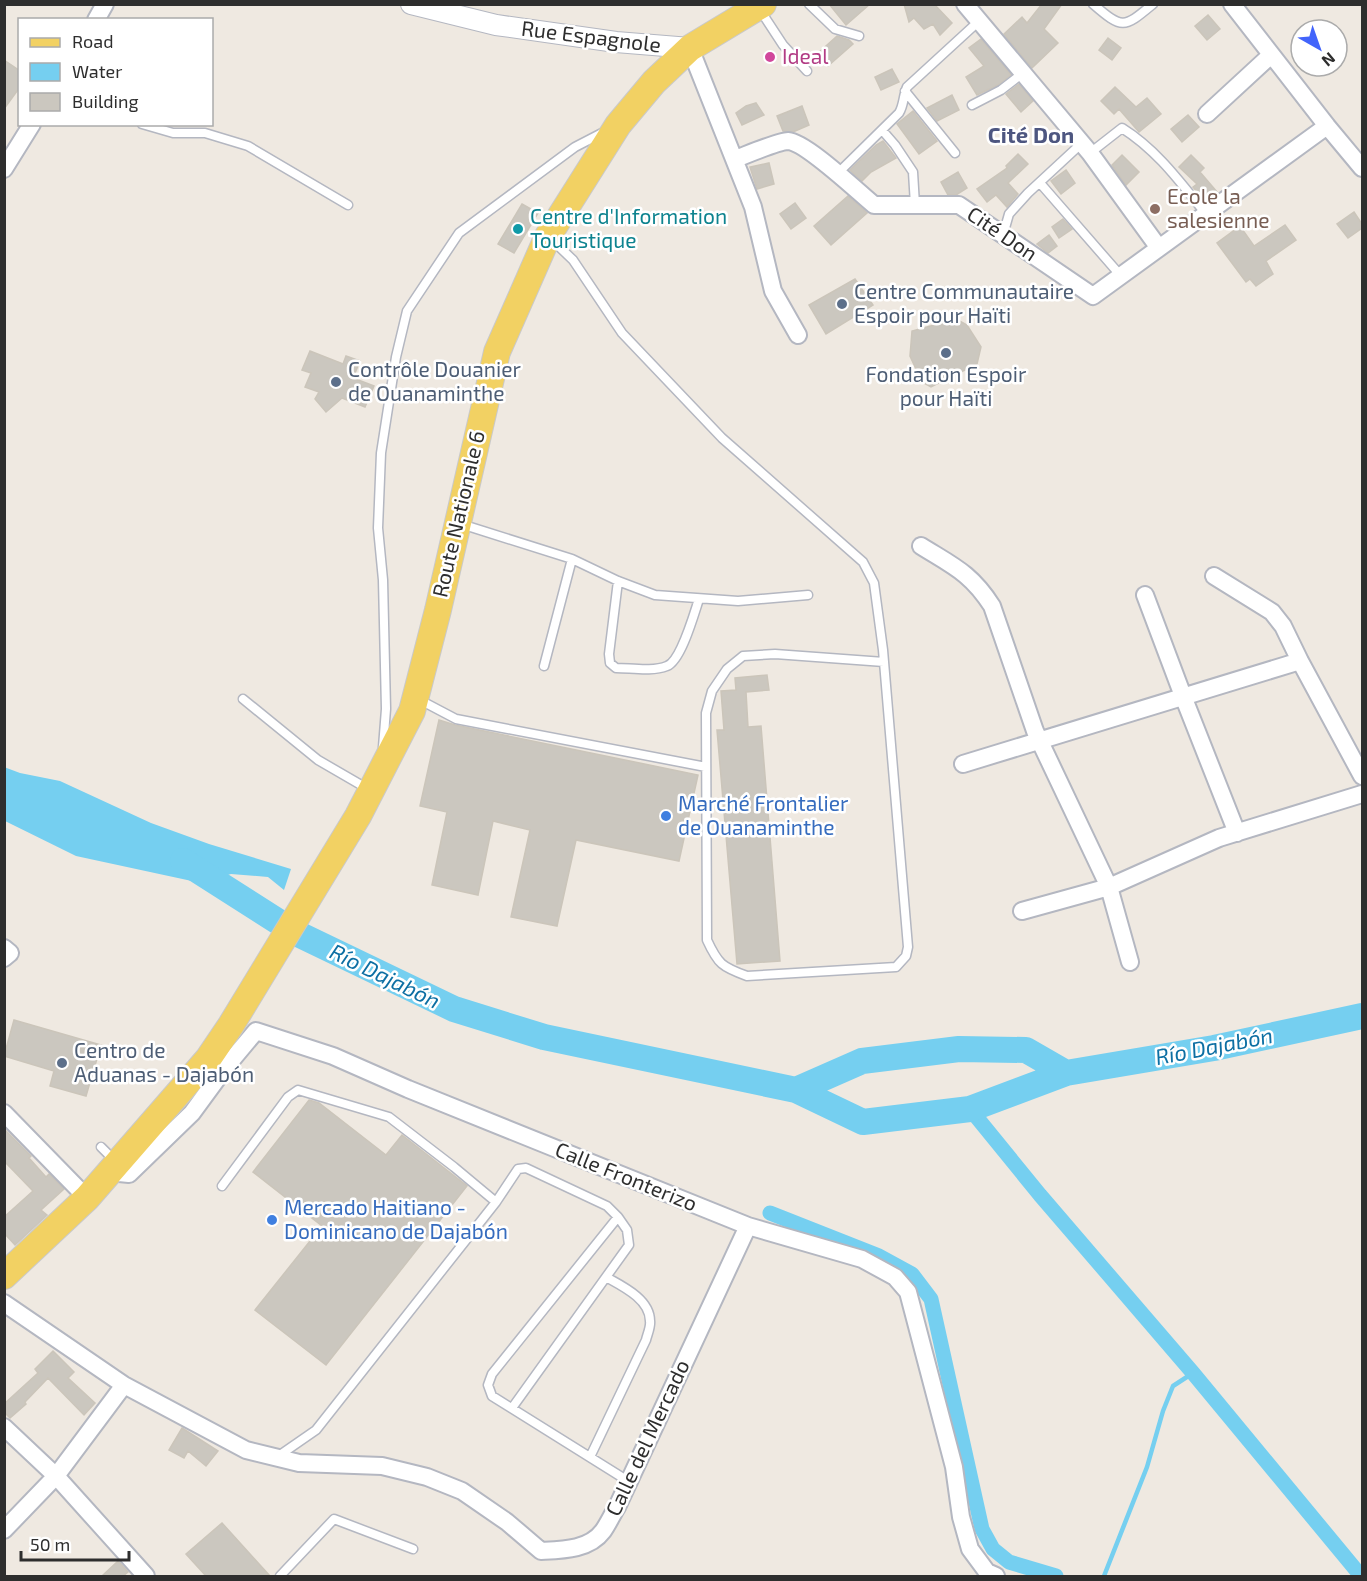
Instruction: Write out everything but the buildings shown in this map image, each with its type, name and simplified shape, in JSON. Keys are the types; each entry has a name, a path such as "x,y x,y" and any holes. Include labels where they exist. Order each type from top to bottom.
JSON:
{"main road":[{"name":"Rue Espagnole","path":"690,48 748,9"},
{"name":"Route Nationale 6","path":"4,1276 87,1198 109,1161 188,1083 220,1042 342,842 412,711 497,352 548,236 618,125 654,82 690,48"}],"street":[{"path":"97,18 106,4"},
{"name":"Rue Espagnole","path":"411,4 496,25 616,42 690,48"},
{"path":"965,4 1086,148 1159,248"},
{"path":"1237,6 1271,55 1327,126 1357,149 1362,168"},
{"path":"690,48 753,207 773,291 798,335"},
{"path":"1207,114 1271,55"},
{"path":"4,169 31,126"},
{"name":"Cité Don","path":"735,159 787,141 800,145 874,205 959,205 1093,296 1327,126"},
{"path":"921,546 969,576 980,587 992,606 1040,741 1109,887 1130,962"},
{"path":"1214,576 1272,612 1283,626 1362,776"},
{"path":"1145,595 1237,833"},
{"path":"963,764 1300,661"},
{"path":"1022,910 1109,887 1219,838 1362,794"},
{"name":"Calle Fronterizo","path":"109,1161 129,1174 192,1113 256,1030 333,1056 408,1089 748,1226 862,1259 895,1277 908,1292 954,1467 961,1517 970,1549 987,1572 996,1576"},
{"path":"4,1113 87,1198"},
{"name":"Calle del Mercado","path":"4,1302 124,1385 246,1450 299,1463 381,1466 427,1477 462,1491 507,1521 542,1551 579,1547 601,1533 617,1507 748,1226"},
{"path":"4,1530 56,1476 124,1385"},
{"path":"4,1427 56,1476 146,1576"}],"lane":[{"path":"809,4 836,29 859,36"},
{"path":"1093,4 1110,19 1122,23 1131,22 1153,4"},
{"path":"748,9 807,72"},
{"path":"837,174 903,106 903,96 907,87 979,21"},
{"path":"972,105 1001,90 1023,73"},
{"path":"905,91 954,153"},
{"path":"382,767 386,709 383,580 378,528 381,464 396,357 407,311 459,233 574,147 618,125"},
{"path":"148,126 173,134 205,133 248,146 348,205"},
{"path":"1003,235 1009,214 1028,193 1086,148 1122,128 1143,141 1206,214"},
{"path":"882,130 913,172 915,205"},
{"path":"1040,183 1121,276"},
{"path":"548,236 573,260 622,333 722,438 863,562 874,583 884,662 908,947 906,956 896,967 747,976 733,971 716,960 707,940 706,713 712,691 727,669 743,656 775,654 884,662"},
{"path":"458,523 572,559 618,581 655,595 738,601 808,595"},
{"path":"544,666 572,559"},
{"path":"618,581 609,654 610,663 616,668 647,669 668,666 677,659 699,599"},
{"path":"415,698 456,719 706,767"},
{"path":"243,699 318,760 371,790"},
{"path":"222,1186 288,1097 298,1090 389,1117 496,1202"},
{"path":"277,1458 316,1430 496,1202 518,1169 526,1168 607,1206 627,1230 629,1245 512,1408"},
{"path":"618,1217 492,1374 488,1385 492,1396 628,1481"},
{"path":"590,1457 645,1340 651,1322 648,1311 632,1292 606,1277"},
{"path":"280,1576 334,1519 413,1550"}],"water":[{"path":"4,767 20,773 60,781 151,823 209,844 291,869 284,890 268,877 231,874 201,883 76,856 5,821"}],"waterway":[{"name":"Río Dajabón","path":"183,861 296,933 454,1009 544,1037 796,1090 863,1122 970,1109 1066,1073 1214,1048 1362,1016"},
{"name":"Río Dajabón","path":"796,1090 862,1061 959,1049 1026,1050 1066,1073"},
{"path":"970,1109 1361,1576"},
{"path":"770,1213 879,1256 912,1274 931,1299 982,1529 993,1549 1009,1562 1056,1576"},
{"path":"1104,1576 1147,1467 1163,1411 1173,1386 1193,1373"}],"place":[{"name":"Ideal","path":"770,57"},
{"name":"Ecole la salesienne","path":"1155,209"},
{"name":"Centre d'Information Touristique","path":"518,229"},
{"name":"Centre Communautaire Espoir pour Haïti","path":"842,304"},
{"name":"Fondation Espoir pour Haïti","path":"946,353"},
{"name":"Contrôle Douanier de Ouanaminthe","path":"336,382"},
{"name":"Marché Frontalier de Ouanaminthe","path":"666,816"},
{"name":"Centro de Aduanas - Dajabón","path":"62,1063"},
{"name":"Mercado Haitiano - Dominicano de Dajabón","path":"272,1220"}],"district":[{"name":"Cité Don","path":"1031,135"}]}
